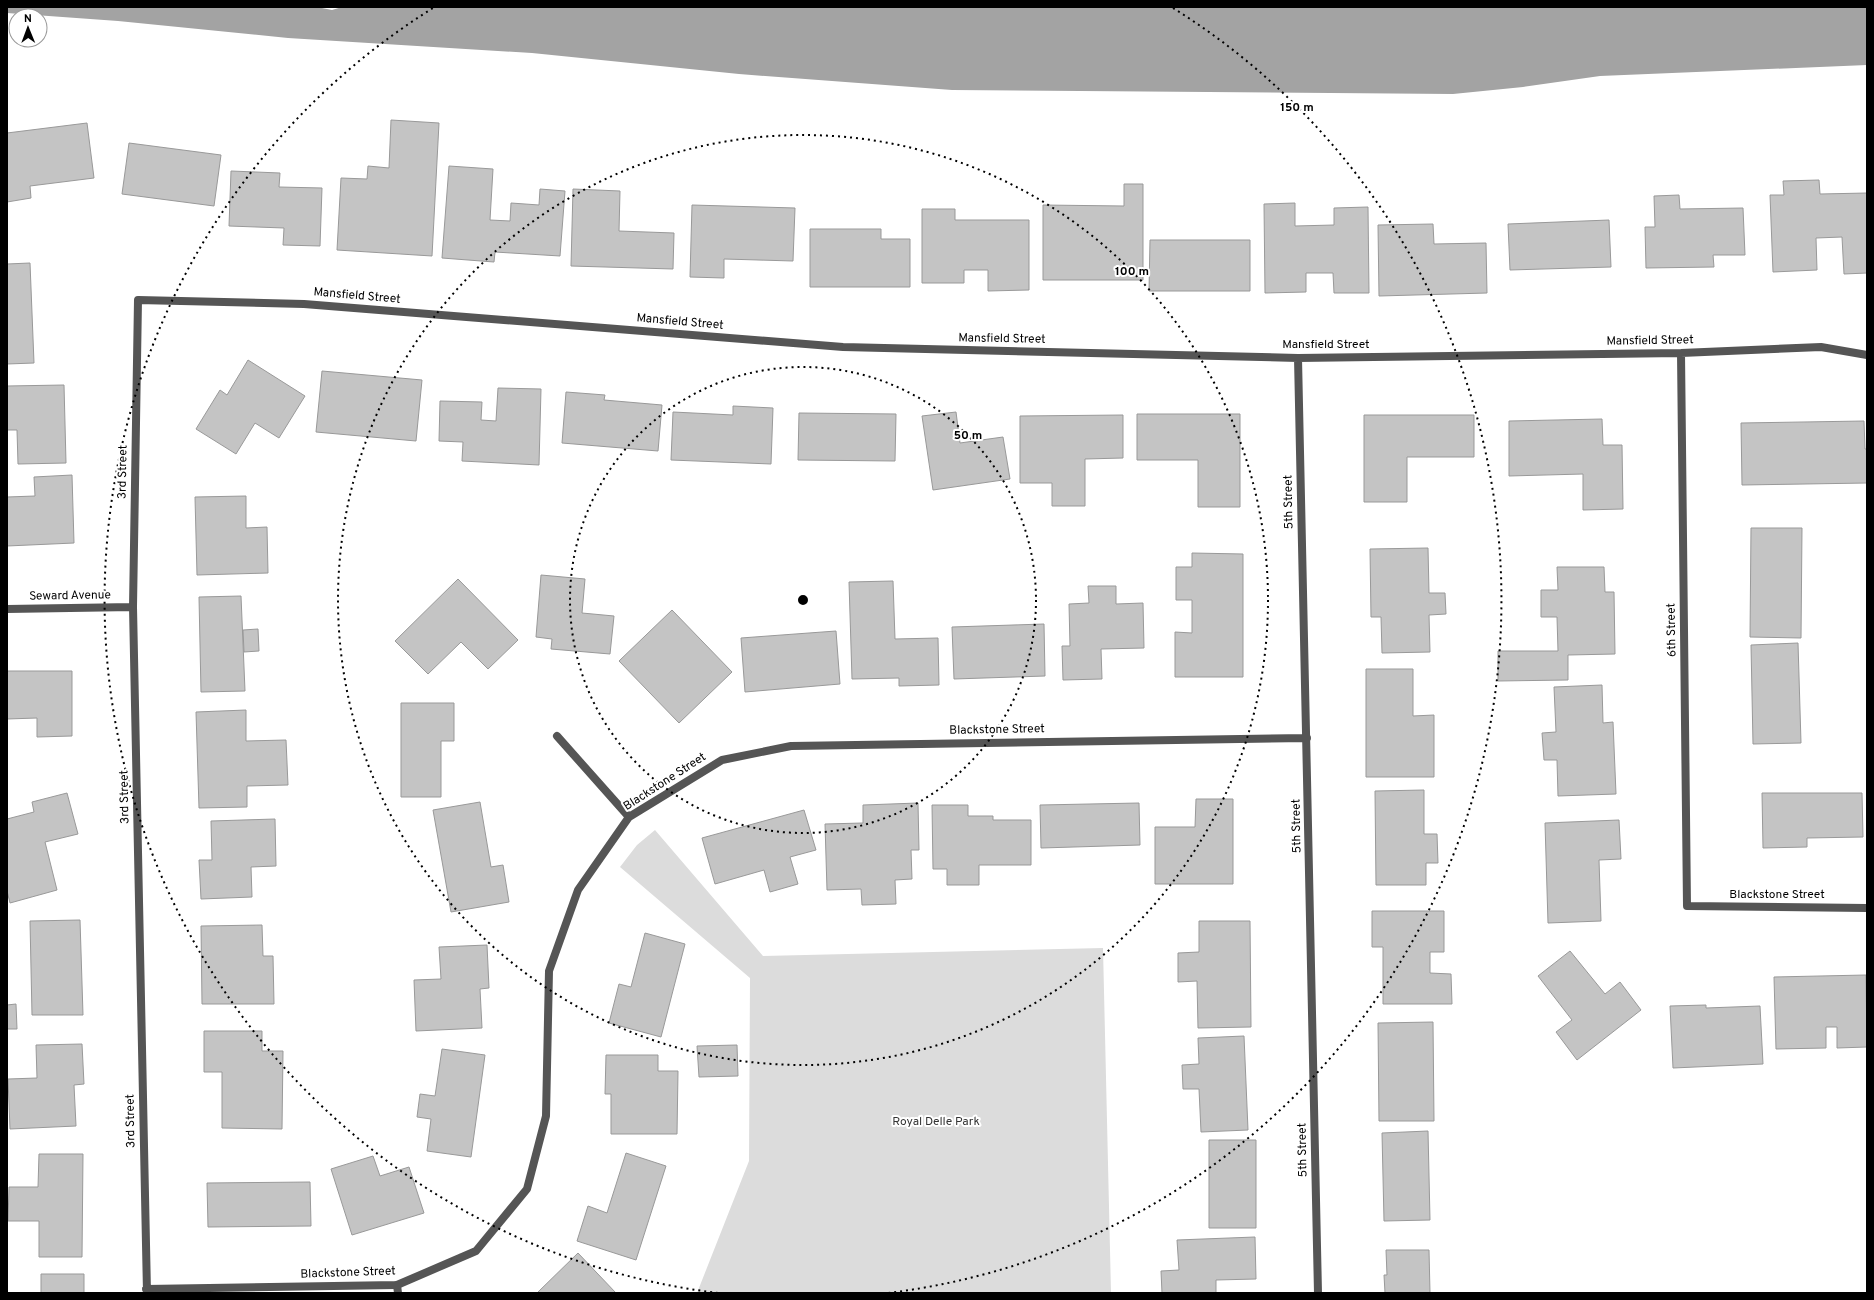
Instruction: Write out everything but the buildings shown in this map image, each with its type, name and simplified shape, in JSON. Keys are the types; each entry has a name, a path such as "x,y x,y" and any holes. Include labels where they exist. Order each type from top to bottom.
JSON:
{"street":[{"name":"Mansfield Street","path":"138,300 304,304 843,347 1298,358 1681,353 1821,348 1867,355"},
{"name":"3rd Street","path":"138,300 133,607 146,1291"},
{"name":"6th Street","path":"1681,353 1687,906"},
{"name":"5th Street","path":"1298,358 1318,1293"},
{"name":"Seward Avenue","path":"7,609 133,607"},
{"path":"557,736 629,817"},
{"name":"Blackstone Street","path":"146,1291 397,1289 476,1251 527,1189 546,1116 548,971 578,890 629,817 722,760 791,746 1307,738"},
{"name":"Blackstone Street","path":"1687,906 1867,908"}],"green space":[{"name":"Royal Delle Park","path":"655,830 763,956 1103,948 1111,1293 697,1293 749,1161 750,978 620,867 637,845"}],"shaded area":[{"path":"7,7 317,7 332,10 342,7 1867,7 1867,65 1600,76 1523,87 1453,94 952,90 739,74 532,53 288,38 118,21 48,16 48,8 8,8 7,13"}]}
